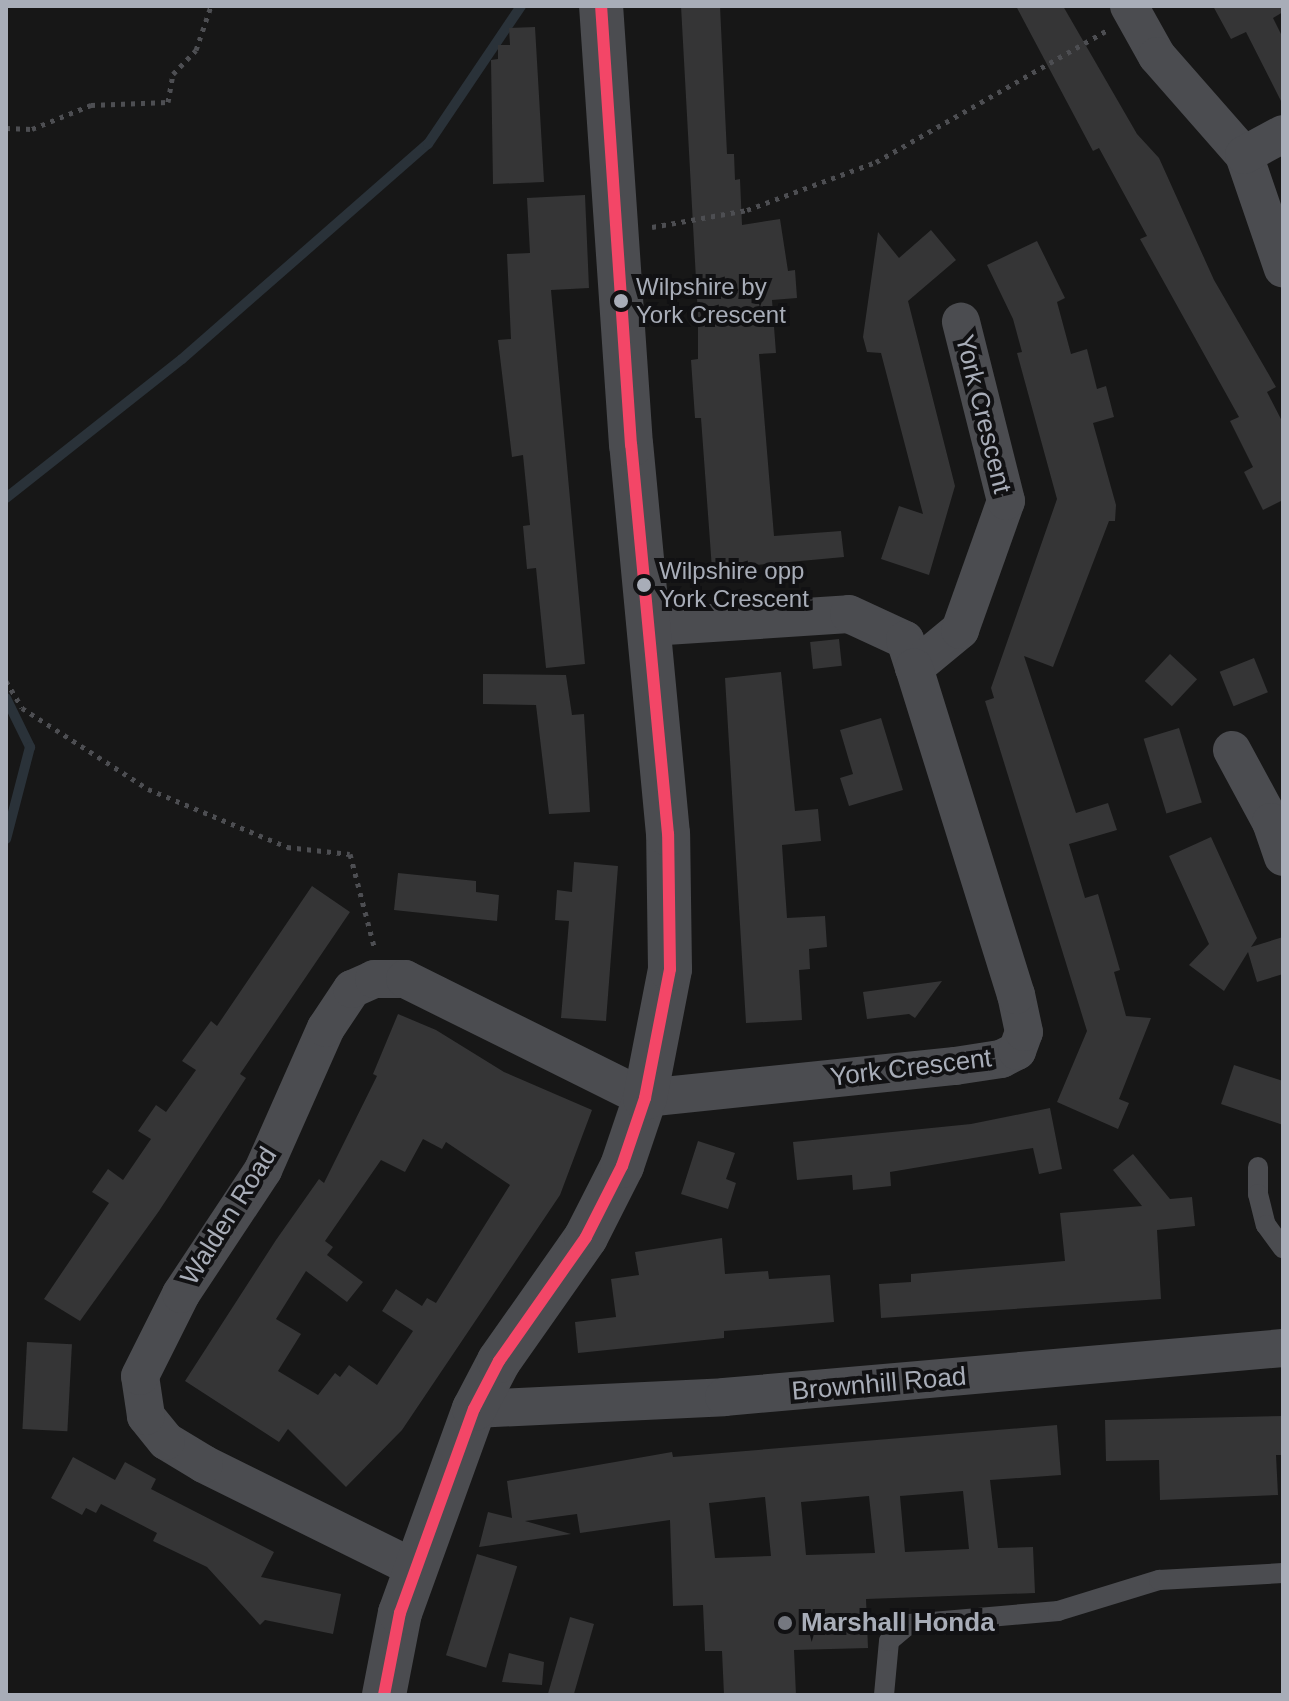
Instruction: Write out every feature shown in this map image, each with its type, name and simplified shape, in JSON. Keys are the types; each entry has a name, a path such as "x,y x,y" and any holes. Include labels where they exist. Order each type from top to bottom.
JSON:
{"street":[{"path":"384,1695 414,1568 474,1409 499,1361 586,1237 622,1166 645,1098 670,969 668,834 616,233 601,6"},
{"path":"1124,15 1244,155 1283,269"},
{"path":"1244,155 1283,134"},
{"name":"York Crescent","path":"914,668 960,630 1006,501 961,322"},
{"name":"York Crescent","path":"645,1098 1001,1059 1017,1051 1024,1032 1016,995 905,640 849,614 650,627"},
{"path":"1232,750 1277,820 1283,857"},
{"path":"374,979 405,979 645,1098"},
{"name":"Walden Road","path":"374,979 352,989 326,1028 263,1170 181,1294 140,1376 146,1416 166,1441 414,1568"},
{"name":"Brownhill Road","path":"474,1409 724,1397 1283,1348"}],"lane":[{"path":"1258,1167 1258,1194 1266,1225 1283,1248"},
{"path":"884,1695 889,1641 909,1624 1058,1611 1159,1580 1283,1573"}],"path":[{"path":"6,128 32,129 91,105 168,102 173,74 196,50 211,6"},
{"path":"616,233 747,210 876,162 1124,15"},
{"path":"6,681 22,708 148,789 287,847 350,854 373,931 374,979"}],"building":[{"path":"681,6 720,6 727,154 734,154 735,180 740,179 742,225 780,219 788,271 795,270 797,298 772,300 776,353 759,354 774,536 841,531 844,557 712,569 701,418 695,418 691,360 698,359 698,316"},
{"path":"1016,6 1063,6 1137,134 1159,158 1214,280 1276,387 1267,392 1283,423 1283,500 1263,510 1244,472 1253,467 1230,421 1239,417 1140,239 1147,236 1099,148 1093,151"},
{"path":"1213,6 1283,6 1283,12 1273,18 1283,38 1283,105 1246,32 1231,39"},
{"path":"535,27 544,182 493,184 491,60 498,59 498,45 510,45 509,28"},
{"path":"585,195 589,288 551,290 585,664 546,668 536,568 527,569 523,526 530,525 523,455 512,457 498,340 511,339 507,254 530,253 527,198"},
{"path":"931,230 956,260 908,301 955,486 929,575 881,559 899,506 923,514 881,353 867,352 863,337 878,232 899,258"},
{"path":"1037,241 1065,298 1057,302 1071,354 1087,349 1097,389 1106,386 1114,417 1093,423 1116,505 1115,521 1109,521 1053,667 1024,656 1076,813 1108,803 1117,830 1069,844 1085,898 1098,894 1120,970 1114,972 1126,1016 1151,1018 1119,1099 1129,1103 1118,1129 1057,1102 1087,1031 985,701 994,698 991,688 1057,499 1017,353 1022,352 1013,319 987,265"},
{"path":"839,639 842,666 813,669 810,642"},
{"path":"1170,654 1197,679 1172,706 1145,681"},
{"path":"1254,658 1268,692 1234,706 1220,672"},
{"path":"781,672 795,811 818,809 821,841 782,845 787,918 825,916 827,947 809,949 810,969 799,970 802,1020 746,1023 725,678"},
{"path":"483,674 566,675 572,715 584,714 590,812 549,814 536,705 483,704"},
{"path":"881,718 903,790 849,806 840,778 853,774 840,730"},
{"path":"1179,728 1202,803 1166,813 1144,739"},
{"path":"1211,837 1257,938 1251,947 1283,937 1283,974 1257,982 1248,952 1224,991 1189,965 1209,944 1169,856"},
{"path":"574,862 618,866 606,1021 561,1018 569,921 555,920 557,890 572,892"},
{"path":"398,873 476,881 476,892 499,895 497,921 394,910"},
{"path":"312,886 350,912 240,1074 246,1078 159,1211 80,1321 44,1299 109,1203 92,1192 108,1169 123,1180 151,1139 138,1131 156,1105 166,1112 196,1070 182,1061 211,1021 217,1026"},
{"path":"942,981 915,1018 909,1014 867,1019 863,992"},
{"path":"398,1014 436,1030 504,1072 592,1110 560,1195 402,1430 346,1487 288,1429 279,1442 185,1381 276,1240 319,1179 324,1183 377,1076 373,1074","holes":["423,1139 442,1149 446,1142 510,1185 436,1303 427,1298 422,1306 396,1289 382,1311 413,1331 377,1385 349,1365 340,1377 335,1373 318,1395 278,1371 301,1334 276,1319 306,1271 347,1302 363,1282 327,1255 333,1247 325,1241 381,1160 405,1172"]},
{"path":"1234,1065 1283,1081 1283,1125 1221,1104"},
{"path":"1050,1108 1062,1169 1039,1174 1033,1148 890,1172 891,1186 853,1190 852,1175 797,1180 793,1142 971,1124"},
{"path":"698,1141 735,1153 726,1179 736,1183 728,1209 681,1194"},
{"path":"1133,1154 1170,1199 1192,1197 1195,1226 1157,1230 1161,1299 881,1318 879,1284 911,1282 911,1274 1065,1261 1060,1213 1142,1206 1113,1170"},
{"path":"722,1238 725,1274 768,1271 769,1279 830,1275 834,1322 724,1331 724,1338 578,1353 575,1322 616,1317 611,1279 639,1275 635,1252"},
{"path":"27,1342 72,1344 67,1431 22,1429"},
{"path":"1283,1416 1283,1455 1276,1455 1278,1495 1160,1500 1159,1460 1106,1461 1105,1420"},
{"path":"1057,1425 1061,1475 990,1480 998,1548 1033,1547 1035,1593 866,1599 868,1648 794,1650 796,1695 724,1695 722,1651 705,1651 703,1605 673,1606 670,1520 580,1533 577,1514 525,1521 571,1534 479,1547 488,1512 512,1518 507,1481 672,1452 673,1457","holes":["963,1491 969,1549 905,1552 900,1496","869,1496 875,1553 806,1555 801,1502","765,1497 771,1556 715,1558 709,1503"]},
{"path":"73,1457 115,1480 125,1462 156,1479 151,1489 274,1552 261,1577 341,1594 333,1634 265,1620 260,1625 207,1567 153,1541 157,1533 101,1504 96,1513 86,1508 82,1515 51,1498"},
{"path":"477,1554 517,1566 486,1668 446,1655"},
{"path":"570,1617 594,1624 574,1695 548,1695"},
{"path":"509,1653 544,1662 542,1685 502,1682"}],"waterway":[{"path":"6,498 182,359 428,144 521,6"},
{"path":"6,698 30,747 6,839"}],"transit line":[{"path":"384,1695 400,1613 474,1409 499,1361 586,1237 622,1166 645,1098 670,969 668,834 631,445 601,6"}],"place":[{"name":"Wilpshire by York Crescent","path":"621,301"},
{"name":"Wilpshire opp York Crescent","path":"644,585"},
{"name":"Marshall Honda","path":"785,1623"}]}
